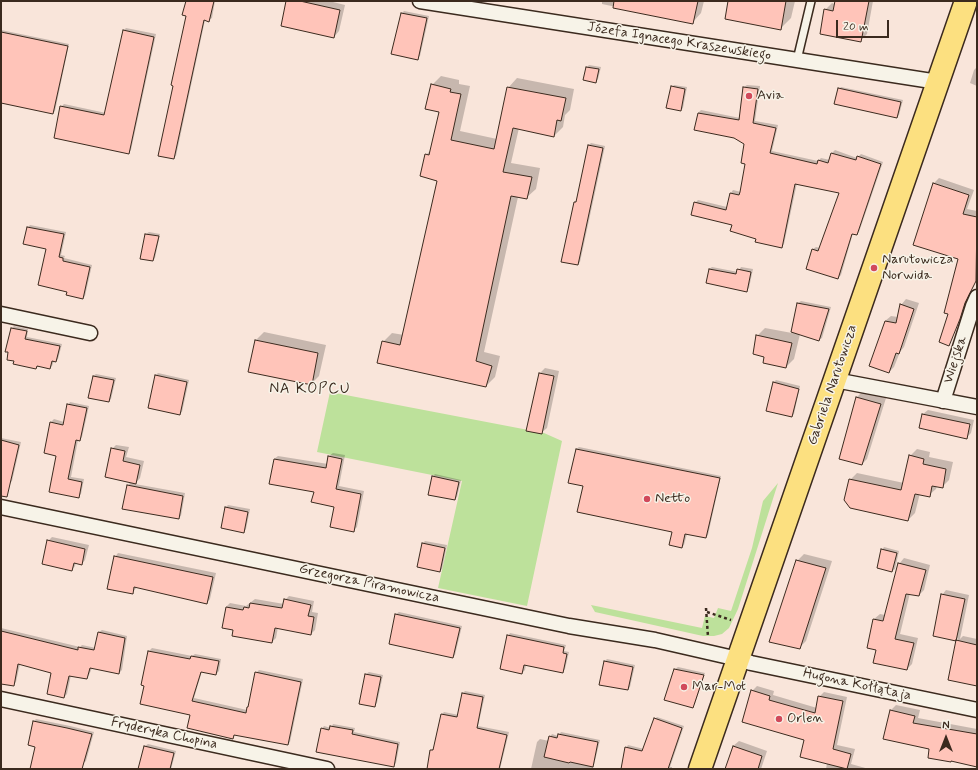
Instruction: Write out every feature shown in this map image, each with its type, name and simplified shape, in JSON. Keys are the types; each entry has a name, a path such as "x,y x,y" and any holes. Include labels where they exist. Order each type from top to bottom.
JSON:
{"main road":[{"name":"Gabriela Narutowicza","path":"700,769 966,1"}],"street":[{"name":"Józefa Ignacego Kraszewskiego","path":"420,1 938,82"},
{"name":"Wiejska","path":"942,401 977,297"},
{"path":"1,314 90,333"},
{"path":"835,380 977,408"},
{"name":"Grzegorza Piramowicza","path":"1,507 569,626 655,640 738,659"},
{"name":"Hugona Kołłątaja","path":"738,659 977,710"},
{"name":"Fryderyka Chopina","path":"1,699 327,769"}],"lane":[{"path":"797,60 811,1"}],"path":[{"path":"706,608 708,639"},
{"path":"707,612 736,622"}],"green space":[{"path":"330,392 544,433 562,441 527,606 438,588 462,481 317,452"},
{"path":"778,483 738,609 729,628 722,634 703,636 595,612 591,605 702,628 705,616 714,618 718,608 731,611 752,548 763,501"}],"building":[{"path":"186,1 214,1 209,22 204,20 174,159 158,156 186,16 182,15"},
{"path":"286,1 300,1 340,10 334,38 281,26"},
{"path":"614,1 698,1 693,24 613,8"},
{"path":"728,1 786,1 781,30 725,19"},
{"path":"835,1 869,1 861,42 820,34 824,9 833,11"},
{"path":"401,13 427,18 418,60 391,54"},
{"path":"123,30 154,37 129,154 54,138 60,106 104,115"},
{"path":"1,32 68,46 53,114 1,103"},
{"path":"586,67 599,69 596,83 583,80"},
{"path":"431,84 451,89 450,92 461,94 451,140 494,149 507,87 566,98 561,121 557,120 554,137 513,128 503,172 532,177 527,199 511,196 476,361 492,366 486,387 377,363 382,341 400,345 437,181 420,176 425,154 429,155 439,112 425,109"},
{"path":"671,86 685,89 681,111 666,108"},
{"path":"743,87 758,89 753,123 776,128 770,153 817,164 818,160 828,163 831,153 856,160 857,156 881,164 857,235 852,234 838,279 806,269 812,249 818,251 839,193 795,184 782,248 755,242 756,239 730,231 732,225 691,215 694,202 726,210 730,193 739,195 745,164 741,163 744,144 734,138 694,130 698,113 739,120"},
{"path":"838,88 901,102 897,118 834,104"},
{"path":"588,145 603,148 578,265 561,262"},
{"path":"933,183 969,195 963,214 977,217 976,281 965,303 949,346 939,342 948,314 944,313 958,259 913,245"},
{"path":"27,227 64,234 59,257 63,258 63,261 90,267 83,299 66,295 67,292 38,285 46,249 23,244"},
{"path":"145,234 159,236 153,261 140,259"},
{"path":"709,269 736,274 737,269 751,272 747,292 706,283"},
{"path":"797,303 829,309 819,341 791,332"},
{"path":"900,304 914,309 899,354 896,353 889,373 869,366 885,321 896,323"},
{"path":"11,328 27,331 25,339 60,346 56,362 52,361 50,369 37,366 36,369 13,364 14,361 7,360 8,352 5,352"},
{"path":"756,335 792,343 786,368 763,363 764,357 753,354"},
{"path":"255,340 318,353 312,385 248,372"},
{"path":"539,373 554,376 542,434 526,431"},
{"path":"155,375 187,382 180,415 148,408"},
{"path":"93,376 114,380 109,402 88,398"},
{"path":"773,382 799,389 792,417 766,411"},
{"path":"856,397 881,404 862,465 839,459"},
{"path":"67,404 87,408 80,441 76,440 68,479 82,482 79,498 49,492 56,456 44,453 50,422 63,425"},
{"path":"922,414 970,424 967,439 919,428"},
{"path":"1,440 19,445 7,497 1,496"},
{"path":"111,448 125,451 123,461 140,465 136,484 105,477"},
{"name":"Netto","path":"576,449 720,478 706,538 685,534 682,548 669,545 672,532 577,512 583,486 568,483"},
{"path":"909,455 924,459 923,464 946,469 943,488 932,486 930,497 915,494 908,521 850,508 844,500 849,479 901,490"},
{"path":"328,456 342,459 336,489 361,494 354,532 330,527 334,507 311,502 314,492 269,484 274,459 326,468"},
{"path":"432,476 459,482 455,500 428,495"},
{"path":"127,485 183,496 179,519 122,509"},
{"path":"225,507 248,512 244,533 221,528"},
{"path":"47,540 85,549 82,565 74,563 72,571 42,564"},
{"path":"422,543 445,548 440,572 417,567"},
{"path":"881,549 897,553 892,572 877,568"},
{"path":"114,556 213,577 207,604 134,587 133,594 107,589"},
{"path":"796,560 826,568 800,649 769,642"},
{"path":"898,563 926,570 919,596 906,594 895,639 914,643 907,670 873,663 876,650 867,648 873,619 883,621"},
{"path":"941,594 965,599 956,641 933,636"},
{"path":"284,599 311,605 308,616 314,617 311,635 275,628 272,643 232,636 233,630 222,628 226,607 243,610 244,607 249,608 250,603 282,608"},
{"path":"395,614 460,628 453,658 389,644"},
{"path":"1,631 78,650 78,647 94,650 98,632 125,638 119,674 90,668 87,679 69,676 64,698 47,694 51,673 18,664 14,686 1,684"},
{"path":"507,635 564,647 563,653 567,654 563,673 524,665 522,674 500,669"},
{"path":"956,640 977,645 977,686 948,680"},
{"path":"148,651 190,659 191,656 219,661 216,675 201,672 192,701 246,713 255,672 301,682 288,745 234,735 233,739 187,728 190,715 140,704 144,686 141,685"},
{"path":"604,661 633,667 628,690 599,685"},
{"name":"Mar-Mot","path":"674,669 704,675 693,708 664,700"},
{"path":"365,674 381,677 375,707 359,704"},
{"path":"751,690 770,696 769,700 815,713 818,696 843,701 833,749 851,754 847,769 800,757 804,740 742,722"},
{"path":"462,693 483,697 477,728 507,735 499,769 427,769 430,750 433,750 441,714 457,717"},
{"path":"890,710 915,716 913,723 977,734 977,767 951,761 928,758 929,749 883,739"},
{"path":"654,718 682,728 668,769 621,769 625,747 642,751"},
{"path":"33,721 92,734 82,769 30,769 35,747 28,745"},
{"path":"330,726 353,730 352,734 398,744 394,767 316,752 321,728 329,730"},
{"path":"558,734 598,742 593,767 544,757 549,736 557,738"},
{"path":"144,746 174,753 170,769 138,769"},
{"path":"733,746 762,756 758,769 725,769"}],"place":[{"name":"Avia","path":"749,96"},
{"name":"Narutowicza Norwida","path":"874,268"},
{"name":"Netto","path":"647,499"},
{"name":"Mar-Mot","path":"684,687"},
{"name":"Orlen","path":"779,719"}],"district":[{"name":"NA KOPCU","path":"310,390"}]}
